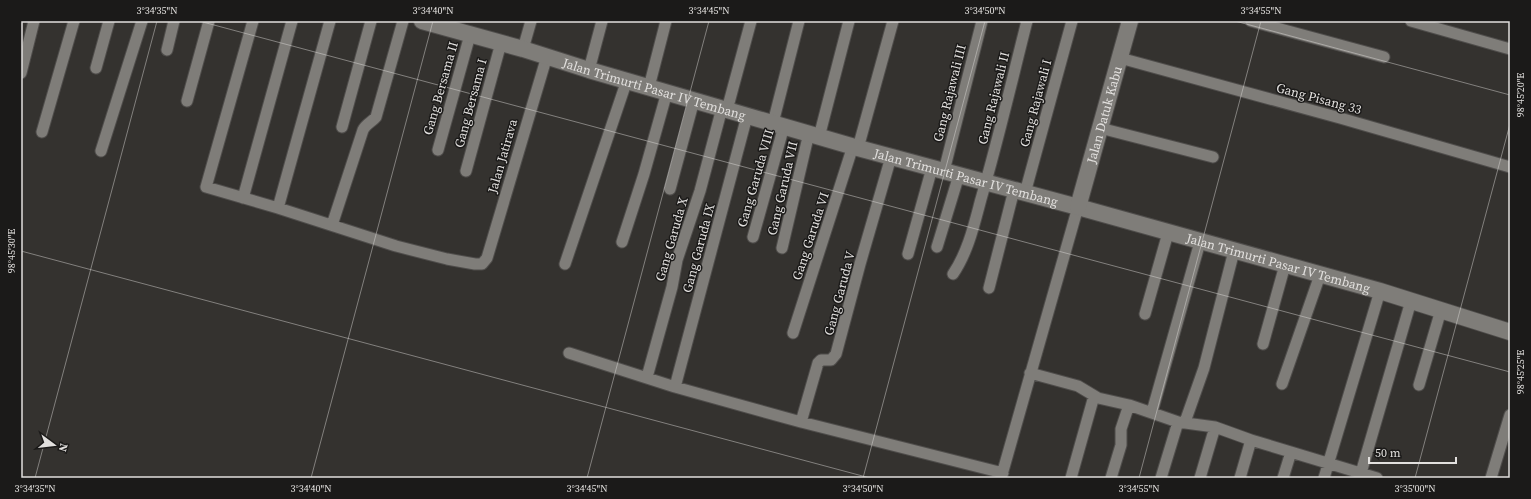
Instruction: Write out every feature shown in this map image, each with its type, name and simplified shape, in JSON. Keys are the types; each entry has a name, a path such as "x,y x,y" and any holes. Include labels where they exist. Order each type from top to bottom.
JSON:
{"street":[{"path":"21,73 34,21"},
{"path":"42,132 74,21"},
{"path":"96,68 109,21"},
{"path":"101,151 142,21"},
{"path":"167,50 174,21"},
{"path":"187,101 209,21"},
{"path":"253,21 206,187 332,225 363,130 366,125 374,121 376,117 404,21"},
{"path":"243,198 292,21"},
{"path":"278,208 330,21"},
{"path":"342,127 371,21"},
{"name":"Jalan Trimurti Pasar IV Tembang","path":"422,21 501,42 589,70 891,157 1380,291 1510,330"},
{"path":"523,49 531,21"},
{"path":"589,70 602,21"},
{"path":"649,87 666,21"},
{"name":"Gang Garuda X","path":"647,377 672,287 677,260 700,191 751,21"},
{"name":"Gang Garuda VIII","path":"753,237 779,125 799,21"},
{"name":"Gang Garuda VII","path":"782,248 814,135 849,21"},
{"name":"Gang Garuda VI","path":"793,334 856,147 893,21"},
{"name":"Gang Rajawali III","path":"945,171 982,21"},
{"name":"Gang Rajawali II","path":"953,274 960,264 968,244 986,183 1026,21"},
{"name":"Gang Rajawali I","path":"989,288 1072,21"},
{"name":"Jalan Datuk Kabu","path":"1078,207 1130,21"},
{"path":"1252,21 1384,57"},
{"path":"1411,21 1510,48"},
{"name":"Gang Bersama II","path":"438,150 470,35"},
{"name":"Gang Bersama I","path":"466,170 501,42"},
{"name":"Jalan Jatirava","path":"332,225 396,246 447,259 482,264 487,258 547,56"},
{"name":"Gang Pisang 33","path":"1120,58 1340,118 1510,167"},
{"path":"566,264 627,80"},
{"path":"622,242 644,174 667,92"},
{"path":"670,189 694,100"},
{"name":"Gang Garuda IX","path":"675,387 747,116"},
{"path":"1100,128 1213,157"},
{"name":"Gang Garuda V","path":"801,422 818,363 821,360 831,360 836,354 891,157"},
{"path":"937,247 945,171"},
{"path":"908,254 945,171"},
{"path":"569,353 675,387 1002,476 1078,207"},
{"path":"1145,314 1168,233"},
{"path":"1152,412 1200,242"},
{"path":"1161,478 1204,368 1234,251"},
{"path":"1263,344 1285,265"},
{"path":"1282,384 1320,275"},
{"path":"1324,478 1380,291"},
{"path":"1363,475 1411,301"},
{"path":"1419,385 1441,310"},
{"path":"1030,374 1078,386 1094,396 1129,405 1182,422 1215,427 1251,440 1377,478"},
{"path":"1071,478 1094,396"},
{"path":"1111,478 1121,445 1121,429 1129,405"},
{"path":"1491,478 1510,415"},
{"path":"1200,478 1215,427"},
{"path":"1240,478 1251,440"},
{"path":"1283,478 1291,452"}]}
